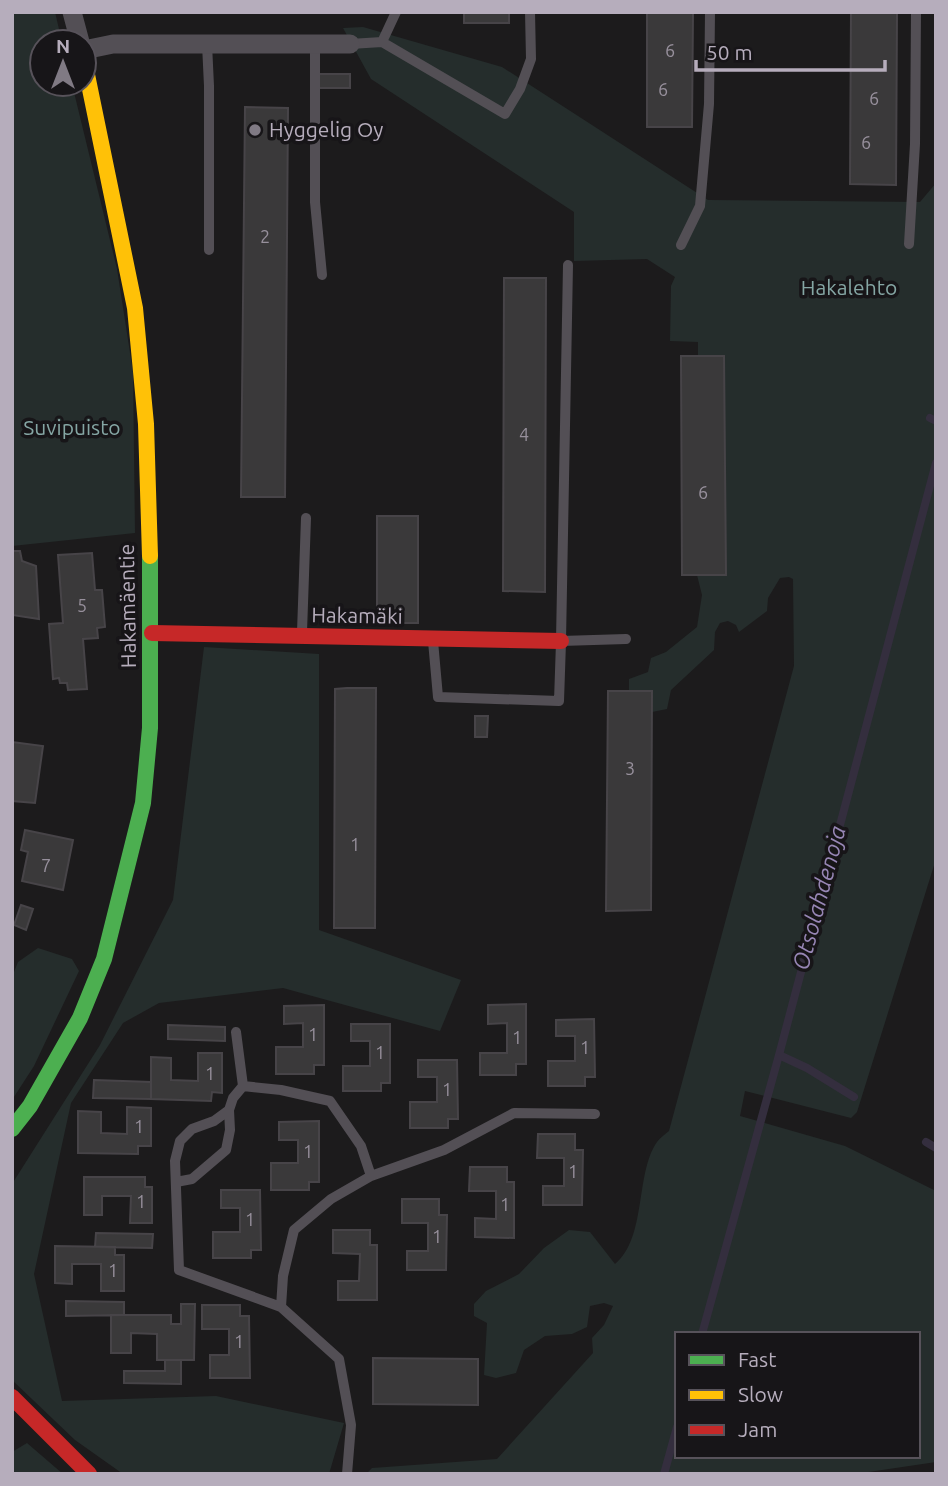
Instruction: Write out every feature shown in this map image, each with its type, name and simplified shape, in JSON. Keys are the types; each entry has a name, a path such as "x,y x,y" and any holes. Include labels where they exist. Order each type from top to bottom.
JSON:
{"street":[{"path":"98,47 113,44 350,44"},
{"name":"Hakamäentie","path":"12,1129 30,1106 80,1018 104,959 143,803 150,728 152,633 146,424 135,308 92,98"},
{"name":"Hakamäki","path":"152,633 562,641"},
{"path":"12,1397 89,1474"}],"lane":[{"path":"382,42 396,12"},
{"path":"350,44 382,42 505,114 520,89 530,59 530,12"},
{"path":"681,245 699,206 709,104 710,12"},
{"path":"909,244 915,144 916,12"},
{"path":"207,44 209,250"},
{"path":"315,44 315,202 322,275"},
{"path":"433,639 438,697 559,701 568,265"},
{"path":"302,636 306,518"},
{"path":"562,641 626,639"},
{"path":"176,1182 192,1180 226,1150 230,1129 229,1110 233,1098 243,1086 236,1032"},
{"path":"243,1086 281,1090 331,1101 361,1146 371,1177"},
{"path":"229,1110 214,1121 192,1129 180,1141 175,1161 179,1270 281,1307 338,1359 351,1425 347,1474"},
{"path":"281,1307 283,1276 294,1230 331,1199 371,1177 444,1150 514,1114 595,1114"}],"green space":[{"name":"Suvipuisto","path":"12,12 55,12 59,28 28,28 28,98 75,98 117,269 133,372 135,533 12,546"},
{"name":"Hakalehto","path":"363,27 502,67 708,200 920,202 936,183 936,859 857,1112 851,1118 745,1091 740,1116 845,1146 936,1191 936,1462 855,1474 366,1474 372,1468 497,1459 593,1353 592,1338 604,1325 613,1306 604,1303 590,1306 587,1327 572,1334 545,1336 524,1350 516,1373 496,1378 484,1375 487,1323 474,1316 474,1304 486,1291 519,1274 544,1248 569,1230 590,1232 615,1264 625,1253 637,1222 650,1155 657,1142 669,1131 794,666 793,579 789,577 780,578 768,598 767,611 739,632 736,625 728,621 720,623 715,632 714,650 671,690 667,709 652,712 652,691 629,691 629,679 648,672 651,658 666,652 697,627 702,595 697,575 726,575 724,356 698,356 698,342 670,341 671,286 675,277 647,259 574,261 574,212 371,79 343,28"},
{"path":"204,647 319,654 319,930 461,980 440,1031 283,988 159,1003 123,1023 71,1103 34,1274 62,1401 216,1396 344,1423 329,1474 123,1474 75,1440 12,1380 12,1184 100,1045 173,900"},
{"path":"38,948 72,959 79,971 34,1066 12,1100 12,977 18,962"},
{"path":"27,1443 63,1474 12,1474 12,1452"}],"building":[{"path":"464,12 509,12 509,23 464,23"},
{"path":"647,12 693,12 692,127 647,127"},
{"path":"851,12 897,12 896,185 850,184"},
{"path":"317,74 350,74 350,88 317,88"},
{"path":"245,107 288,108 285,497 241,497"},
{"path":"504,278 546,278 545,592 503,591"},
{"path":"681,356 724,356 726,575 682,575"},
{"path":"377,516 418,516 418,623 377,623"},
{"path":"12,551 20,551 22,561 36,566 39,619 12,615"},
{"path":"92,553 95,590 102,590 105,627 97,628 98,638 83,639 87,689 68,690 67,683 60,683 59,678 53,679 49,624 63,623 58,555"},
{"path":"376,688 375,928 334,928 335,689"},
{"path":"608,691 652,691 651,910 606,911"},
{"path":"475,716 488,716 487,737 475,737"},
{"path":"12,742 43,746 35,803 12,801"},
{"path":"25,830 73,840 63,890 22,881 28,852 21,850"},
{"path":"21,905 33,909 26,930 14,925"},
{"path":"526,1004 526,1064 516,1064 516,1075 480,1075 480,1053 507,1053 507,1023 488,1024 488,1005"},
{"path":"324,1005 324,1065 314,1065 314,1074 276,1074 276,1047 303,1047 303,1023 284,1024 284,1006"},
{"path":"594,1019 595,1077 585,1077 585,1086 548,1086 548,1061 575,1061 575,1036 556,1036 556,1020"},
{"path":"351,1024 390,1024 390,1083 381,1083 381,1091 343,1091 343,1066 370,1066 370,1041 351,1041"},
{"path":"168,1025 225,1027 225,1041 168,1039"},
{"path":"198,1053 222,1053 222,1093 212,1092 211,1101 151,1099 151,1057 171,1058 171,1080 198,1081"},
{"path":"418,1060 457,1060 458,1119 448,1119 448,1128 410,1128 410,1102 437,1102 437,1077 418,1077"},
{"path":"94,1080 151,1082 151,1099 93,1098"},
{"path":"127,1107 151,1108 151,1146 138,1146 138,1154 78,1153 78,1111 101,1112 101,1133 127,1134"},
{"path":"319,1121 319,1182 309,1182 309,1190 271,1190 271,1163 298,1163 298,1140 279,1140 279,1122"},
{"path":"538,1134 575,1134 575,1150 583,1150 582,1205 543,1205 543,1186 564,1186 564,1158 537,1158"},
{"path":"470,1167 507,1167 507,1182 514,1182 514,1238 475,1237 475,1218 496,1219 496,1191 469,1191"},
{"path":"84,1177 145,1177 145,1187 152,1187 152,1223 130,1223 131,1196 102,1196 102,1215 84,1215"},
{"path":"221,1190 260,1190 261,1250 251,1250 251,1258 213,1258 213,1232 240,1232 240,1208 221,1208"},
{"path":"402,1199 439,1199 439,1215 447,1215 446,1270 407,1270 407,1251 428,1251 428,1223 402,1223"},
{"path":"333,1230 370,1230 370,1245 377,1245 377,1300 338,1300 338,1281 359,1281 360,1254 333,1253"},
{"path":"96,1233 153,1234 152,1248 95,1247"},
{"path":"55,1246 115,1247 115,1255 124,1255 124,1291 101,1291 101,1264 72,1264 72,1284 55,1283"},
{"path":"66,1301 124,1302 124,1315 66,1316"},
{"path":"181,1304 195,1304 194,1360 157,1360 157,1334 131,1333 131,1353 111,1353 111,1315 171,1315 171,1324 181,1324"},
{"path":"202,1305 240,1305 240,1316 249,1316 250,1378 210,1378 210,1355 229,1355 229,1329 202,1329"},
{"path":"373,1358 478,1359 478,1405 373,1404"},
{"path":"165,1360 181,1360 181,1384 124,1383 124,1371 165,1371"}],"waterway":[{"path":"930,418 936,421"},
{"name":"Otsolahdenoja","path":"703,1332 936,463"},
{"path":"779,1055 807,1068 854,1097"},
{"path":"926,1142 936,1148"},
{"name":"Otsolahdenoja","path":"664,1474 675,1434"}],"traffic: fast":[{"path":"12,1129 30,1106 80,1018 104,959 143,803 150,728 150,556"}],"traffic: slow":[{"path":"92,98 135,308 146,424 150,556"}],"traffic: jam":[{"path":"152,633 561,641"},
{"path":"12,1397 89,1474"}],"place":[{"name":"Hyggelig Oy","path":"255,130"}]}
